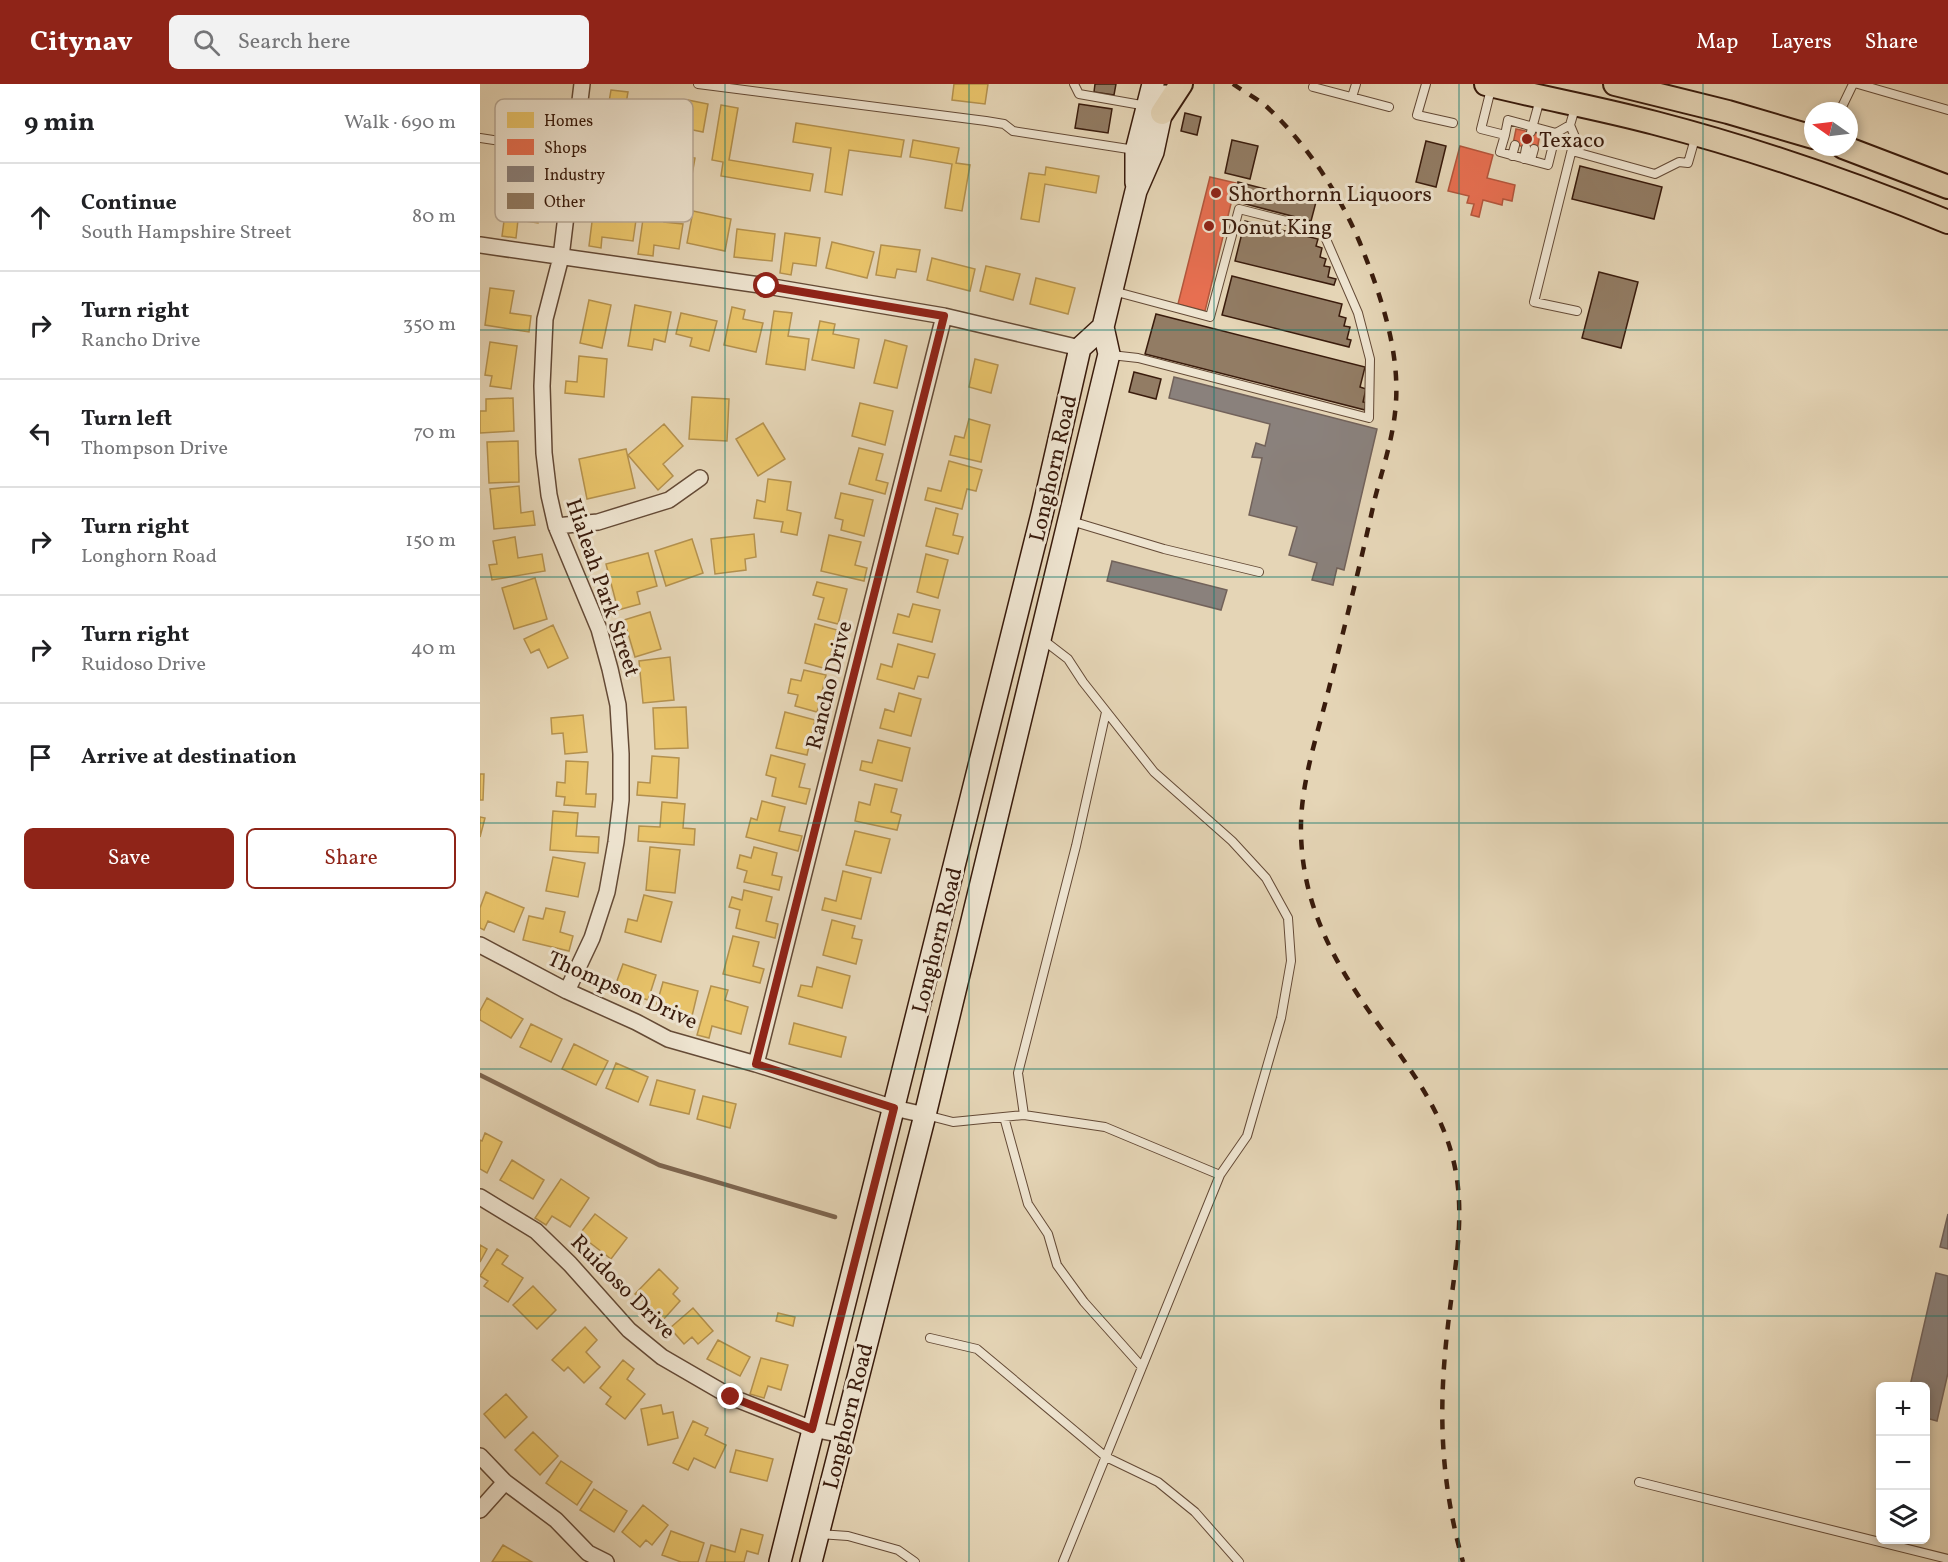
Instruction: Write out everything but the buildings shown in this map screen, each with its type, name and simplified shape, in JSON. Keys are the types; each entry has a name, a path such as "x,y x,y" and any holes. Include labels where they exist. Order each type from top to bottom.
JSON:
{"main road":[{"name":"Longhorn Road","path":"810,1562 925,1115 1109,354 1103,327 1136,191 1153,152 1155,110 1153,84"},
{"name":"Longhorn Road","path":"1136,191 1136,151 1168,84"},
{"path":"1155,110 1181,84"},
{"path":"1615,84 1728,112 1804,134"},
{"path":"1489,85 1540,96 1573,114 1696,134 1839,180 1948,222"},
{"path":"1858,153 1948,187"},
{"path":"1080,348 1103,327"},
{"name":"Longhorn Road","path":"780,1562 1042,513 1080,348"},
{"path":"1042,513 1070,521"}],"street":[{"name":"Hialeah Park Street","path":"580,99 582,84"},
{"name":"Hialeah Park Street","path":"565,222 561,256 545,319 542,386 544,453 549,495 556,526 598,629 607,659 618,705 621,754 621,800 607,892 592,938 567,991"},
{"path":"480,244 767,286 944,316 1080,348"},
{"name":"Rancho Drive","path":"756,1064 944,316"},
{"path":"556,526 598,522 669,500 700,478"},
{"name":"Thompson Drive","path":"480,945 567,991 668,1039 894,1108 925,1115"},
{"name":"Ruidoso Drive","path":"480,1197 536,1231 570,1264 629,1330 662,1357 731,1397 812,1429 843,1435"},
{"path":"480,1456 505,1482 556,1520 588,1553 606,1562"},
{"path":"480,1510 505,1482"}],"lane":[{"path":"698,84 986,121 1004,124 1012,131 1136,151"},
{"path":"1074,84 1079,94 1155,110"},
{"path":"1353,97 1356,84"},
{"path":"1426,84 1418,115 1453,123"},
{"path":"1844,102 1853,84"},
{"path":"1858,84 1948,110"},
{"path":"1489,85 1481,129 1504,135"},
{"path":"1313,87 1389,107"},
{"path":"1535,130 1540,96"},
{"path":"1556,133 1519,126 1508,120 1500,152 1548,165 1556,133 1573,114"},
{"path":"1573,114 1575,137 1534,302 1577,311"},
{"path":"1572,151 1655,174 1679,162 1688,163 1696,134"},
{"path":"480,138 495,140"},
{"path":"1512,156 1515,145"},
{"path":"1527,160 1530,148"},
{"path":"1109,354 1138,358 1369,418 1370,359 1358,313 1322,230 1239,209 1210,317 1112,291"},
{"path":"1070,521 1164,549 1259,572"},
{"path":"1041,639 1068,659 1106,712 1154,772 1232,841 1266,878 1288,918 1291,960 1281,1018 1247,1136 1220,1175 1063,1562"},
{"path":"1024,1115 1018,1073 1076,846 1106,712"},
{"path":"925,1115 953,1122 1024,1115 1105,1127 1220,1175"},
{"path":"1004,1117 1028,1204 1048,1233 1056,1265 1084,1302 1142,1367"},
{"path":"930,1338 977,1350 1106,1457 1158,1482 1195,1512 1239,1562"},
{"path":"1639,1482 1948,1559"},
{"path":"818,1533 848,1536 898,1550 915,1562"}],"waterway":[{"path":"480,1075 659,1165 835,1217"}],"railway":[{"path":"1233,84 1266,106 1281,120 1308,152 1332,187 1352,224 1368,263 1393,348 1396,391 1392,434 1309,765 1301,815 1301,832 1307,884 1323,932 1347,977 1411,1070 1431,1104 1440,1121 1453,1159 1457,1180 1459,1221 1445,1356 1442,1415 1450,1502 1463,1562"}],"place":[{"name":"Texaco","path":"1527,139"},
{"name":"Shorthornn Liquoors","path":"1216,193"},
{"name":"Donut King","path":"1209,226"}],"route":[{"path":"731,1397 812,1429 894,1108 756,1064 944,316 767,286"}]}
